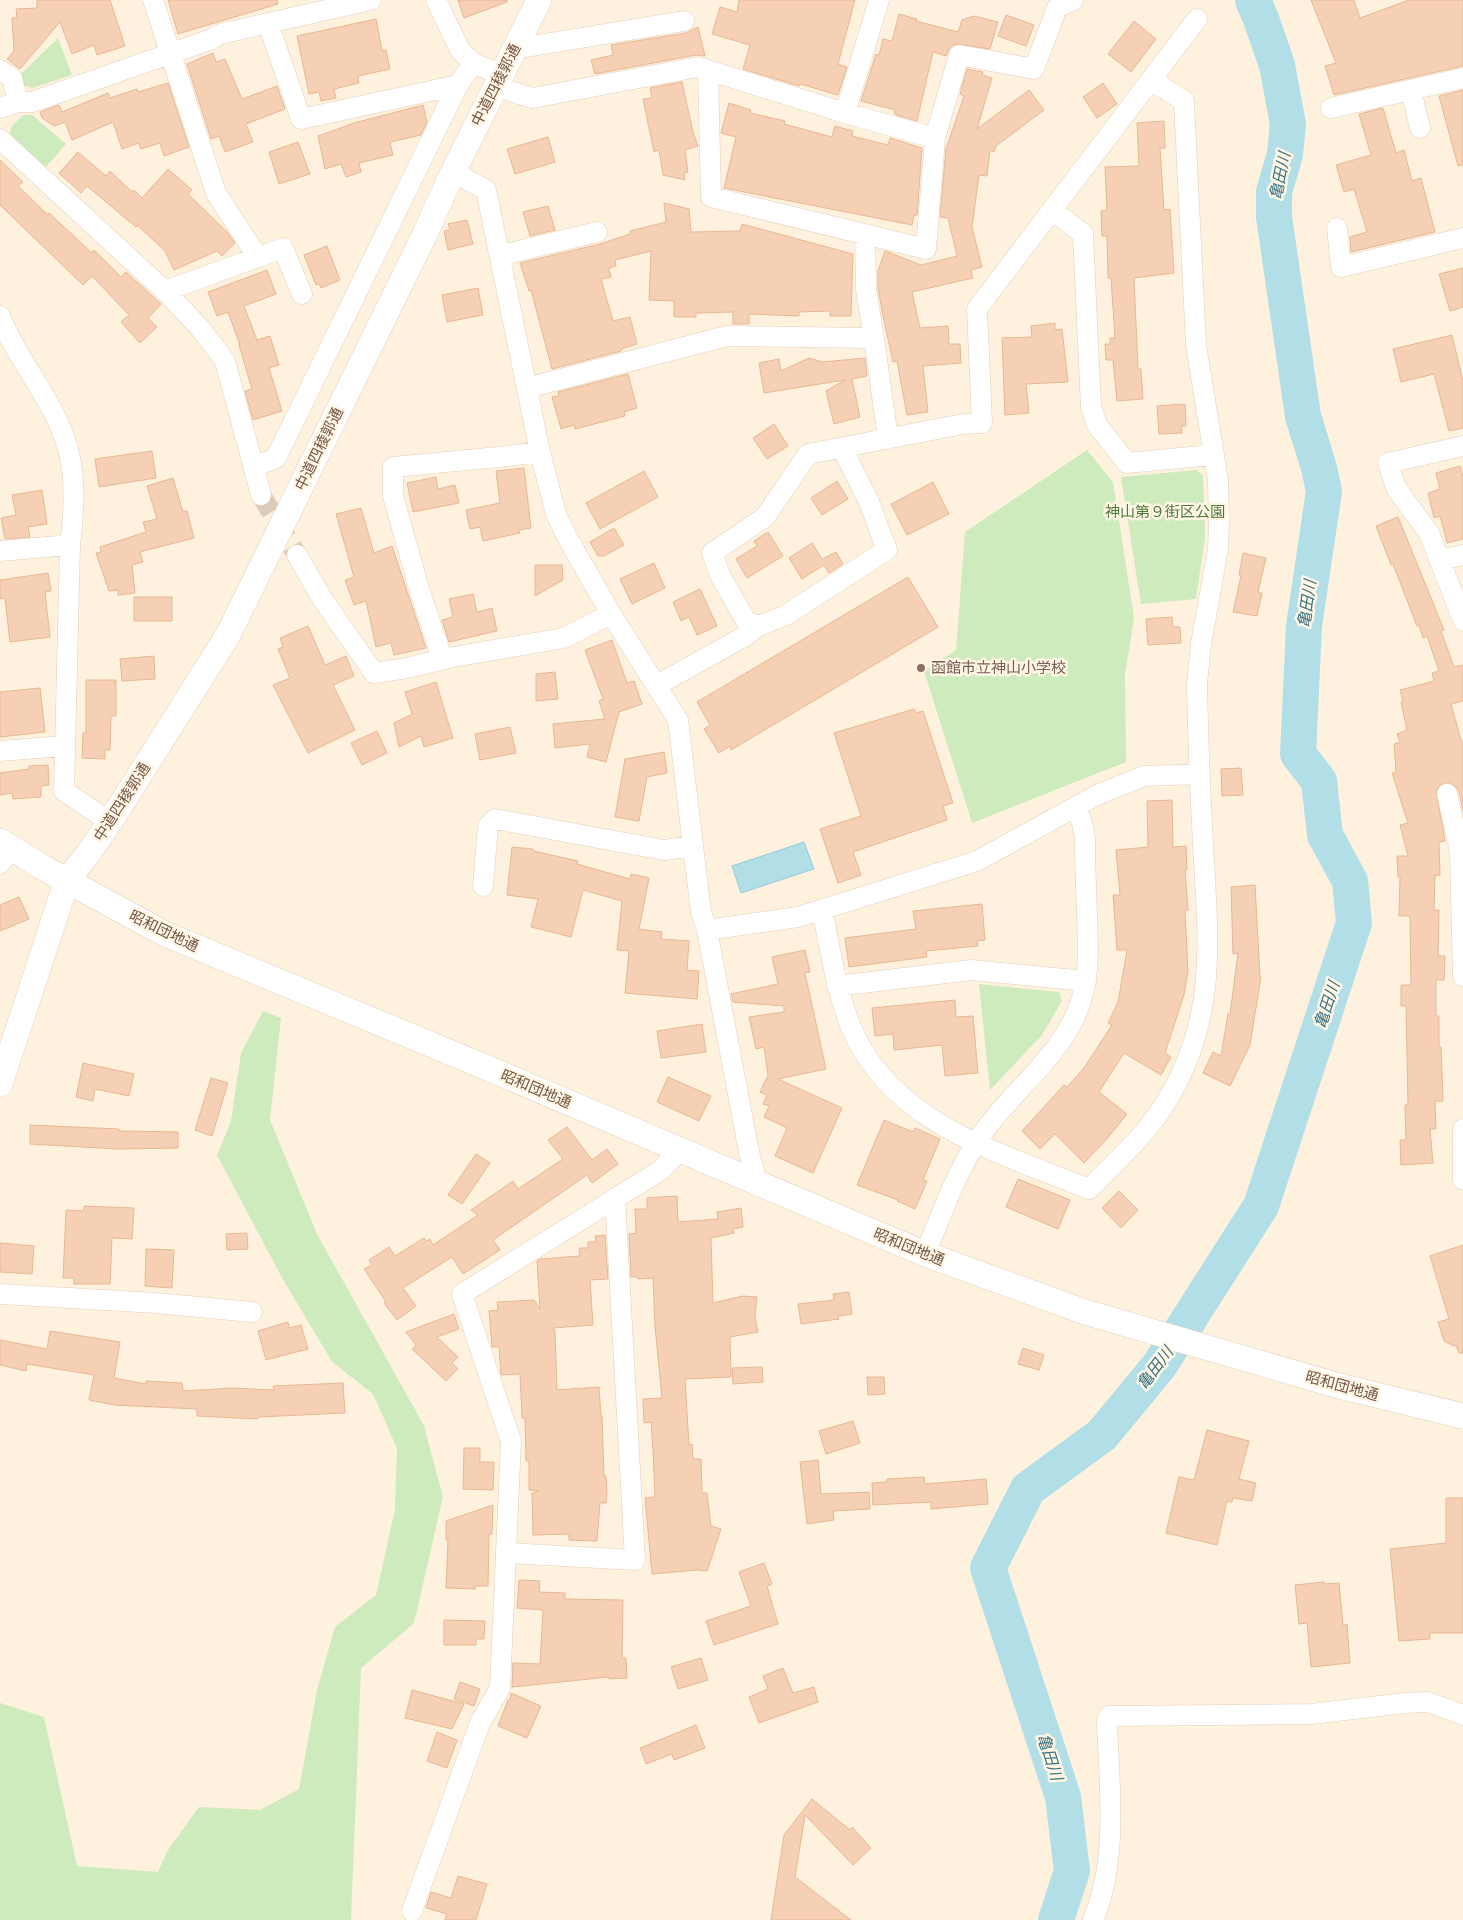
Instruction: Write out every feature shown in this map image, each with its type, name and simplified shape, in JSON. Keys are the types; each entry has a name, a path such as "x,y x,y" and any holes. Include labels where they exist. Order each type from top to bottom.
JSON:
{"street":[{"path":"153,0 216,193 257,256"},
{"path":"0,70 12,78 9,105 32,102 171,54 212,39 220,34 371,0"},
{"path":"436,0 460,50 473,63 498,81 532,98 698,67 845,113 935,138"},
{"name":"中道四稜郭通","path":"67,880 110,822 228,635 424,236 452,172 539,0"},
{"path":"845,113 879,0"},
{"path":"708,70 711,197 926,249 935,138 958,55 1034,69 1058,8 1073,0"},
{"path":"758,626 746,621 720,576 712,553 765,517 808,454 963,424 982,423 977,309 1197,18"},
{"path":"514,49 684,21"},
{"path":"268,23 301,119 458,85"},
{"path":"254,467 276,458 458,85 473,63"},
{"path":"1331,108 1463,78"},
{"path":"822,909 837,986 852,1028 866,1056 897,1094 923,1114 977,1144 1089,1189 1150,1126 1164,1106 1188,1058 1200,1022 1205,998 1208,965 1199,774 1197,684 1201,644 1218,549 1218,480 1196,345 1184,101 1151,80"},
{"path":"1411,90 1420,128"},
{"path":"0,140 165,291 200,328 225,361 261,495"},
{"path":"452,172 486,190 540,452 556,514 611,614 678,720 701,912 707,930 749,1152 757,1184"},
{"path":"1052,210 1083,234 1091,407 1097,425 1127,463 1213,455"},
{"path":"1337,228 1341,267 1463,238"},
{"path":"510,253 597,232"},
{"path":"865,235 866,289 888,439"},
{"path":"165,291 283,248 302,294"},
{"path":"0,316 7,335 51,410 68,452 72,475 73,520 70,545 64,791 110,822"},
{"path":"538,385 727,336 874,338"},
{"path":"1463,446 1388,463 1396,488 1429,533 1463,620"},
{"path":"666,680 758,626 786,615 887,550 869,502 842,448"},
{"path":"439,649 420,592 393,496 393,467 540,452"},
{"path":"0,551 70,545"},
{"path":"297,554 323,600 374,673 564,638 611,614"},
{"path":"1439,560 1463,555"},
{"path":"0,751 64,746"},
{"path":"707,930 798,917 977,861 1096,796 1144,776 1199,774"},
{"path":"1447,794 1462,852 1463,976"},
{"path":"925,1254 962,1169 990,1123 1056,1048 1070,1027 1080,1004 1089,961 1084,838 1082,823 1076,807"},
{"path":"483,886 488,826 495,819 664,850 693,846"},
{"name":"昭和団地通","path":"3,851 67,880 164,934 925,1254 1085,1312 1221,1353 1339,1386 1463,1416"},
{"path":"0,1084 67,880"},
{"path":"837,986 971,970 1086,981"},
{"path":"1463,1128 1463,1180"},
{"path":"412,1911 480,1723 500,1688 511,1441 462,1294 661,1170 680,1150"},
{"path":"506,1553 636,1560 615,1198"},
{"path":"0,1294 156,1303 252,1312"},
{"path":"1093,1920 1101,1902 1110,1853 1107,1720 1109,1716 1311,1714 1428,1702 1463,1715"}],"green space":[{"path":"58,38 72,75 32,88 24,85 20,75"},
{"path":"23,115 32,115 66,144 46,167 10,135 11,127"},
{"path":"1087,450 1113,482 1134,618 1125,674 1126,762 972,823 924,671 956,650 965,532"},
{"name":"神山第９街区公園","path":"1196,470 1203,475 1205,537 1196,599 1141,604 1121,477"},
{"path":"979,984 1059,992 1062,1001 1042,1035 990,1090"},
{"path":"263,1011 281,1018 270,1120 317,1234 424,1426 443,1497 414,1623 361,1668 351,1920 0,1920 0,1703 44,1717 77,1866 158,1872 168,1850 199,1807 260,1810 299,1789 317,1690 335,1627 376,1595 395,1509 397,1448 373,1394 332,1362 281,1276 217,1155 231,1121 241,1053"}],"water":[{"path":"804,842 814,869 741,893 732,866"}],"building":[{"path":"37,0 110,0 125,46 97,55 94,45 72,54 60,22 20,69 7,59 14,51 12,18 17,18 16,9 37,8"},
{"path":"168,0 277,0 278,4 178,34"},
{"path":"458,0 507,0 507,2 464,18"},
{"path":"739,0 855,0 838,64 847,67 838,95 800,84 799,86 743,69 750,45 712,34 720,7 737,12"},
{"path":"1311,0 1354,0 1360,18 1409,0 1463,0 1463,66 1334,95 1325,66 1336,63"},
{"path":"899,14 917,19 916,21 958,32 962,20 974,16 998,22 990,49 956,44 950,47 946,56 933,52 917,121 896,115 894,113 895,110 861,101 876,54 879,55 883,39 892,41"},
{"path":"1006,15 1034,25 1026,46 998,36"},
{"path":"376,19 382,50 386,50 390,69 358,76 359,83 334,89 336,98 321,101 319,92 309,94 297,36"},
{"path":"1134,21 1156,39 1131,72 1108,54"},
{"path":"698,27 705,56 696,55 595,74 591,60 613,55 611,45 686,33"},
{"path":"213,53 216,62 225,59 242,99 277,86 285,109 246,124 253,142 225,152 219,136 211,139 187,64"},
{"path":"967,69 983,72 982,75 992,78 977,129 1029,90 1044,110 996,146 994,152 990,150 987,176 979,175 972,227 982,267 971,270 973,278 912,292 920,328 948,326 949,344 960,344 961,363 923,366 928,412 907,415 897,361 893,362 882,311 878,288 878,271 885,251 921,265 957,256 948,218 940,217 946,149 964,96 960,94"},
{"path":"682,82 698,146 685,150 688,172 684,173 685,180 663,175 659,150 654,152 643,99 652,98 650,88"},
{"path":"168,83 189,147 164,156 160,143 141,149 139,143 122,149 113,122 72,140 65,122 54,126 42,118 40,112 59,105 62,112 108,93 110,98 137,89 138,92"},
{"path":"1103,83 1117,104 1097,118 1083,97"},
{"path":"1463,90 1463,165 1458,166 1439,96"},
{"path":"729,103 751,110 750,113 785,121 784,124 832,137 835,126 853,131 852,136 888,145 890,138 922,148 917,215 914,215 912,225 724,188 736,137 721,133"},
{"path":"423,105 427,122 421,135 390,142 393,155 359,163 361,172 346,177 341,164 325,169 318,136 354,123"},
{"path":"1383,108 1396,153 1404,150 1412,181 1421,178 1435,232 1351,252 1350,237 1367,232 1354,189 1344,192 1336,165 1371,155 1359,114"},
{"path":"1164,121 1165,148 1160,148 1164,210 1170,209 1174,273 1134,278 1138,369 1141,369 1143,399 1117,401 1113,360 1106,360 1105,344 1110,344 1110,338 1115,338 1111,278 1108,278 1107,236 1102,236 1101,211 1107,210 1105,167 1138,166 1137,123"},
{"path":"548,137 555,162 515,174 507,149"},
{"path":"298,142 310,174 279,184 269,152"},
{"path":"78,152 106,176 110,171 132,192 134,190 142,198 168,169 192,190 188,194 227,232 235,243 222,256 217,251 174,270 165,251 137,225 136,227 87,186 81,193 59,173"},
{"path":"0,160 23,182 18,186 48,215 49,213 92,253 94,250 121,277 126,272 161,304 148,318 157,327 140,343 121,322 129,315 92,276 83,285 0,205"},
{"path":"664,203 689,209 691,232 740,231 742,224 853,254 851,316 830,316 830,311 799,312 799,316 749,314 749,324 733,324 733,312 696,313 696,317 674,317 674,301 649,300 651,251 615,260 616,266 609,268 611,277 601,279 613,321 630,317 637,344 621,349 621,351 552,369 531,290 529,291 520,263 600,244 630,234 630,231 666,222"},
{"path":"548,206 555,230 530,236 523,212"},
{"path":"467,220 473,244 448,250 444,231 450,230 448,224"},
{"path":"327,246 340,280 321,288 319,284 316,285 304,255"},
{"path":"1463,268 1463,307 1450,311 1439,274"},
{"path":"267,270 276,294 244,306 257,340 270,336 279,365 269,368 282,411 253,420 245,391 252,389 240,345 228,312 217,316 208,292"},
{"path":"478,288 483,315 447,322 442,295"},
{"path":"1055,323 1055,330 1062,329 1068,382 1026,384 1029,413 1005,415 1002,338 1032,337 1031,326"},
{"path":"1452,335 1463,381 1463,428 1449,431 1434,374 1401,382 1393,349"},
{"path":"809,358 822,362 865,358 867,376 852,379 860,417 834,424 826,391 845,380 764,393 759,363 779,359 781,371"},
{"path":"628,374 637,408 624,412 625,416 575,429 574,425 561,429 552,397 559,396 558,392"},
{"path":"1185,404 1186,426 1181,426 1182,433 1159,434 1157,406"},
{"path":"774,424 788,446 767,459 753,438"},
{"path":"152,451 156,478 99,487 95,459"},
{"path":"1460,466 1463,476 1463,539 1447,543 1440,516 1434,518 1428,493 1440,489 1436,473"},
{"path":"524,468 531,528 519,530 520,533 483,541 480,527 470,529 466,510 500,503 496,471"},
{"path":"644,471 658,497 600,529 586,503"},
{"path":"436,477 438,489 455,485 459,503 413,512 407,483"},
{"path":"173,478 183,512 187,511 194,538 140,552 143,562 132,565 135,593 118,595 118,590 109,591 96,553 101,552 100,547 146,532 143,522 157,519 147,486"},
{"path":"837,481 848,499 822,515 811,498"},
{"path":"933,482 949,514 907,535 891,504"},
{"path":"42,490 47,524 28,527 30,537 5,539 1,518 16,515 12,495"},
{"path":"361,508 374,553 392,546 426,648 394,655 391,643 376,647 366,601 354,605 345,580 354,577 336,514"},
{"path":"1398,517 1444,630 1441,631 1454,667 1463,665 1463,701 1451,704 1463,747 1463,811 1459,791 1455,786 1450,783 1444,783 1436,791 1445,841 1439,842 1440,875 1435,876 1434,910 1439,910 1438,956 1445,956 1444,980 1436,980 1436,1016 1439,1016 1443,1101 1435,1101 1436,1129 1430,1129 1433,1163 1401,1165 1400,1140 1406,1140 1405,1105 1408,1105 1406,1006 1401,1006 1401,985 1411,985 1410,916 1399,916 1400,877 1398,877 1397,856 1408,856 1400,825 1408,823 1392,773 1396,772 1394,744 1400,742 1397,734 1407,730 1400,690 1434,681 1432,673 1439,671 1427,636 1423,638 1419,625 1417,626 1376,526"},
{"path":"614,528 624,545 604,556 598,556 590,542"},
{"path":"768,532 783,556 747,578 736,559 757,546 754,541"},
{"path":"812,543 822,559 836,552 843,564 829,573 824,565 802,579 789,558"},
{"path":"1243,553 1266,558 1258,592 1262,593 1257,616 1233,612 1241,576 1239,575"},
{"path":"654,563 665,588 632,604 620,579"},
{"path":"535,565 562,565 563,580 535,596"},
{"path":"48,573 51,591 45,592 50,637 10,642 5,598 0,599 0,580"},
{"path":"908,577 938,627 731,750 730,746 719,753 704,729 710,725 697,702"},
{"path":"700,589 717,626 697,635 689,617 681,621 673,602"},
{"path":"473,594 477,612 492,608 497,631 449,642 442,620 453,617 449,599"},
{"path":"134,597 172,597 172,621 134,621"},
{"path":"1172,617 1173,627 1180,627 1181,643 1148,645 1146,619"},
{"path":"308,626 325,665 346,656 354,676 333,685 355,730 308,753 273,685 290,678 278,649 283,647 280,638"},
{"path":"612,640 627,683 634,681 642,704 619,712 606,762 587,757 590,744 555,748 553,724 605,719 599,701 603,699 585,650"},
{"path":"154,656 155,679 122,681 120,659"},
{"path":"555,672 558,699 536,701 536,674"},
{"path":"86,680 116,680 116,716 111,716 110,750 105,750 105,759 82,758 83,733 86,733"},
{"path":"436,682 453,738 424,747 421,736 399,747 394,723 412,714 405,692"},
{"path":"40,688 45,732 0,737 0,692"},
{"path":"914,709 916,713 923,711 953,803 943,806 947,820 853,852 861,875 838,883 820,829 861,816 834,733"},
{"path":"510,727 516,753 480,760 475,734"},
{"path":"377,731 387,753 362,765 351,743"},
{"path":"664,752 667,773 647,777 639,821 615,817 625,759"},
{"path":"48,765 49,785 41,786 41,797 13,799 12,793 0,795 0,773 29,769 29,766"},
{"path":"1241,768 1243,795 1222,796 1221,769"},
{"path":"1172,800 1173,847 1186,846 1187,870 1185,870 1188,910 1185,911 1188,971 1184,995 1165,1053 1171,1057 1161,1075 1124,1053 1099,1092 1127,1114 1084,1163 1055,1134 1040,1149 1022,1131 1064,1085 1067,1087 1084,1068 1112,1025 1108,1023 1118,1002 1127,950 1117,950 1113,895 1120,895 1116,850 1148,847 1147,801"},
{"path":"512,847 533,849 533,851 578,861 577,864 630,879 631,874 649,878 639,929 662,932 661,939 689,941 687,970 699,971 697,999 625,993 629,951 617,950 622,901 583,890 571,937 531,927 538,899 507,895"},
{"path":"1255,885 1261,977 1250,1045 1230,1086 1203,1073 1213,1052 1221,1056 1228,1014 1230,1014 1238,953 1233,954 1231,887"},
{"path":"19,897 29,919 0,931 0,905"},
{"path":"982,904 985,940 977,941 978,946 926,951 927,957 849,967 845,938 916,929 913,911"},
{"path":"805,950 810,972 805,973 826,1069 778,1079 842,1108 813,1173 775,1156 787,1128 764,1117 769,1106 763,1104 767,1095 760,1092 768,1075 764,1047 756,1049 749,1017 784,1012 784,1006 733,1002 731,994 778,984 772,957"},
{"path":"955,1000 956,1017 973,1016 978,1073 945,1076 942,1045 894,1050 893,1034 875,1036 872,1008"},
{"path":"702,1024 706,1052 661,1058 657,1031"},
{"path":"83,1063 134,1074 129,1096 95,1089 93,1101 76,1097"},
{"path":"668,1077 711,1096 699,1121 657,1102"},
{"path":"211,1078 228,1083 212,1136 195,1130"},
{"path":"884,1120 913,1132 915,1128 940,1139 923,1180 927,1181 915,1209 898,1200 857,1185"},
{"path":"30,1125 119,1129 119,1131 178,1132 178,1148 118,1149 30,1144"},
{"path":"567,1127 592,1160 607,1149 618,1164 592,1183 587,1175 493,1240 500,1250 463,1274 452,1257 403,1288 416,1306 397,1320 384,1303 386,1302 364,1269 372,1265 369,1260 389,1247 395,1256 424,1238 427,1241 430,1239 433,1245 478,1215 471,1210 513,1181 518,1189 563,1159 548,1140"},
{"path":"476,1154 490,1163 462,1204 448,1195"},
{"path":"1018,1179 1070,1200 1058,1229 1006,1207"},
{"path":"1119,1191 1138,1210 1121,1228 1102,1208"},
{"path":"677,1196 678,1222 718,1219 717,1212 741,1208 743,1227 733,1229 734,1233 711,1238 713,1303 743,1296 757,1297 755,1317 758,1332 730,1337 731,1377 685,1379 689,1445 692,1444 693,1459 701,1459 702,1493 707,1493 711,1526 721,1529 707,1571 697,1570 652,1574 645,1498 655,1497 653,1450 651,1422 644,1423 643,1399 662,1398 655,1326 653,1278 638,1279 638,1277 631,1277 629,1234 636,1233 635,1209 647,1209 647,1198"},
{"path":"84,1206 134,1208 132,1239 112,1238 110,1284 74,1284 74,1278 63,1278 66,1210 84,1211"},
{"path":"247,1233 248,1249 227,1250 226,1234"},
{"path":"605,1235 608,1279 590,1280 593,1325 553,1328 555,1331 557,1390 599,1387 604,1476 606,1476 607,1493 606,1503 600,1503 597,1541 569,1540 569,1534 533,1535 532,1493 539,1491 529,1490 529,1461 526,1461 525,1418 522,1418 520,1374 501,1375 499,1347 492,1347 489,1311 498,1310 497,1302 534,1300 540,1309 537,1261 540,1259 580,1256 579,1248 588,1248 588,1242 596,1242 595,1236"},
{"path":"0,1243 34,1246 32,1274 0,1272"},
{"path":"1463,1245 1463,1353 1459,1353 1456,1345 1454,1346 1444,1341 1438,1322 1449,1319 1430,1256"},
{"path":"146,1249 174,1250 172,1288 145,1286"},
{"path":"849,1292 852,1314 838,1316 839,1319 801,1324 798,1304 834,1300 833,1294"},
{"path":"454,1314 459,1329 437,1337 458,1357 452,1363 458,1369 446,1381 412,1349 416,1345 406,1332"},
{"path":"288,1322 289,1328 301,1325 308,1349 266,1360 258,1331"},
{"path":"50,1331 120,1342 114,1378 146,1384 146,1381 182,1383 183,1391 232,1388 274,1390 273,1386 343,1383 345,1413 258,1417 257,1419 197,1416 197,1409 114,1405 89,1400 94,1375 27,1364 26,1371 0,1365 0,1340 47,1349"},
{"path":"1023,1348 1044,1355 1039,1370 1018,1364"},
{"path":"762,1367 763,1382 733,1384 732,1368"},
{"path":"867,1377 884,1377 885,1394 868,1395"},
{"path":"853,1421 860,1443 826,1454 819,1431"},
{"path":"1207,1430 1249,1441 1239,1479 1256,1483 1252,1501 1233,1498 1232,1502 1227,1501 1217,1545 1166,1533 1179,1477 1194,1480"},
{"path":"464,1448 480,1448 480,1462 494,1462 493,1490 463,1489"},
{"path":"818,1460 821,1494 869,1492 870,1509 833,1511 834,1520 807,1524 800,1462"},
{"path":"924,1477 925,1484 986,1479 988,1504 931,1509 931,1502 873,1505 872,1483 887,1482 887,1479"},
{"path":"1446,1498 1463,1498 1463,1633 1430,1633 1430,1639 1399,1641 1390,1549 1446,1543"},
{"path":"493,1505 492,1534 489,1534 488,1586 475,1586 475,1589 446,1588 448,1540 446,1540 446,1521"},
{"path":"764,1563 772,1584 767,1586 778,1624 714,1645 706,1621 751,1606 739,1572"},
{"path":"519,1580 540,1581 539,1592 565,1593 565,1599 623,1600 622,1658 626,1658 627,1678 609,1679 609,1677 512,1687 513,1663 540,1664 543,1610 517,1608"},
{"path":"1324,1582 1324,1584 1339,1583 1343,1625 1347,1624 1350,1663 1311,1667 1307,1623 1299,1624 1295,1585"},
{"path":"444,1620 485,1621 484,1639 476,1639 476,1645 444,1645"},
{"path":"701,1658 708,1680 678,1689 671,1667"},
{"path":"783,1668 793,1693 814,1687 818,1702 759,1723 749,1697 768,1689 763,1676"},
{"path":"460,1682 480,1689 474,1706 454,1699"},
{"path":"412,1690 464,1704 452,1729 405,1718"},
{"path":"511,1693 541,1706 527,1738 498,1726 508,1700 510,1700"},
{"path":"696,1725 705,1748 674,1760 672,1754 646,1764 640,1748"},
{"path":"437,1732 457,1740 447,1768 427,1761"},
{"path":"812,1799 850,1830 852,1827 871,1848 853,1865 805,1815 795,1877 851,1920 771,1920 784,1835"},
{"path":"458,1876 487,1884 476,1920 445,1920 447,1914 426,1908 431,1892 451,1898"}],"waterway":[{"name":"亀田川","path":"1056,1920 1072,1871 1063,1797 988,1568 1028,1489 1102,1435 1159,1366 1261,1206 1354,923 1350,881 1325,835 1319,781 1298,754 1304,626 1324,491 1303,416 1274,217 1274,192 1285,154 1288,124 1277,65 1253,0"}],"tunnel":[{"path":"261,495 297,555"}],"place":[{"name":"函館市立神山小学校","path":"921,668"}]}
